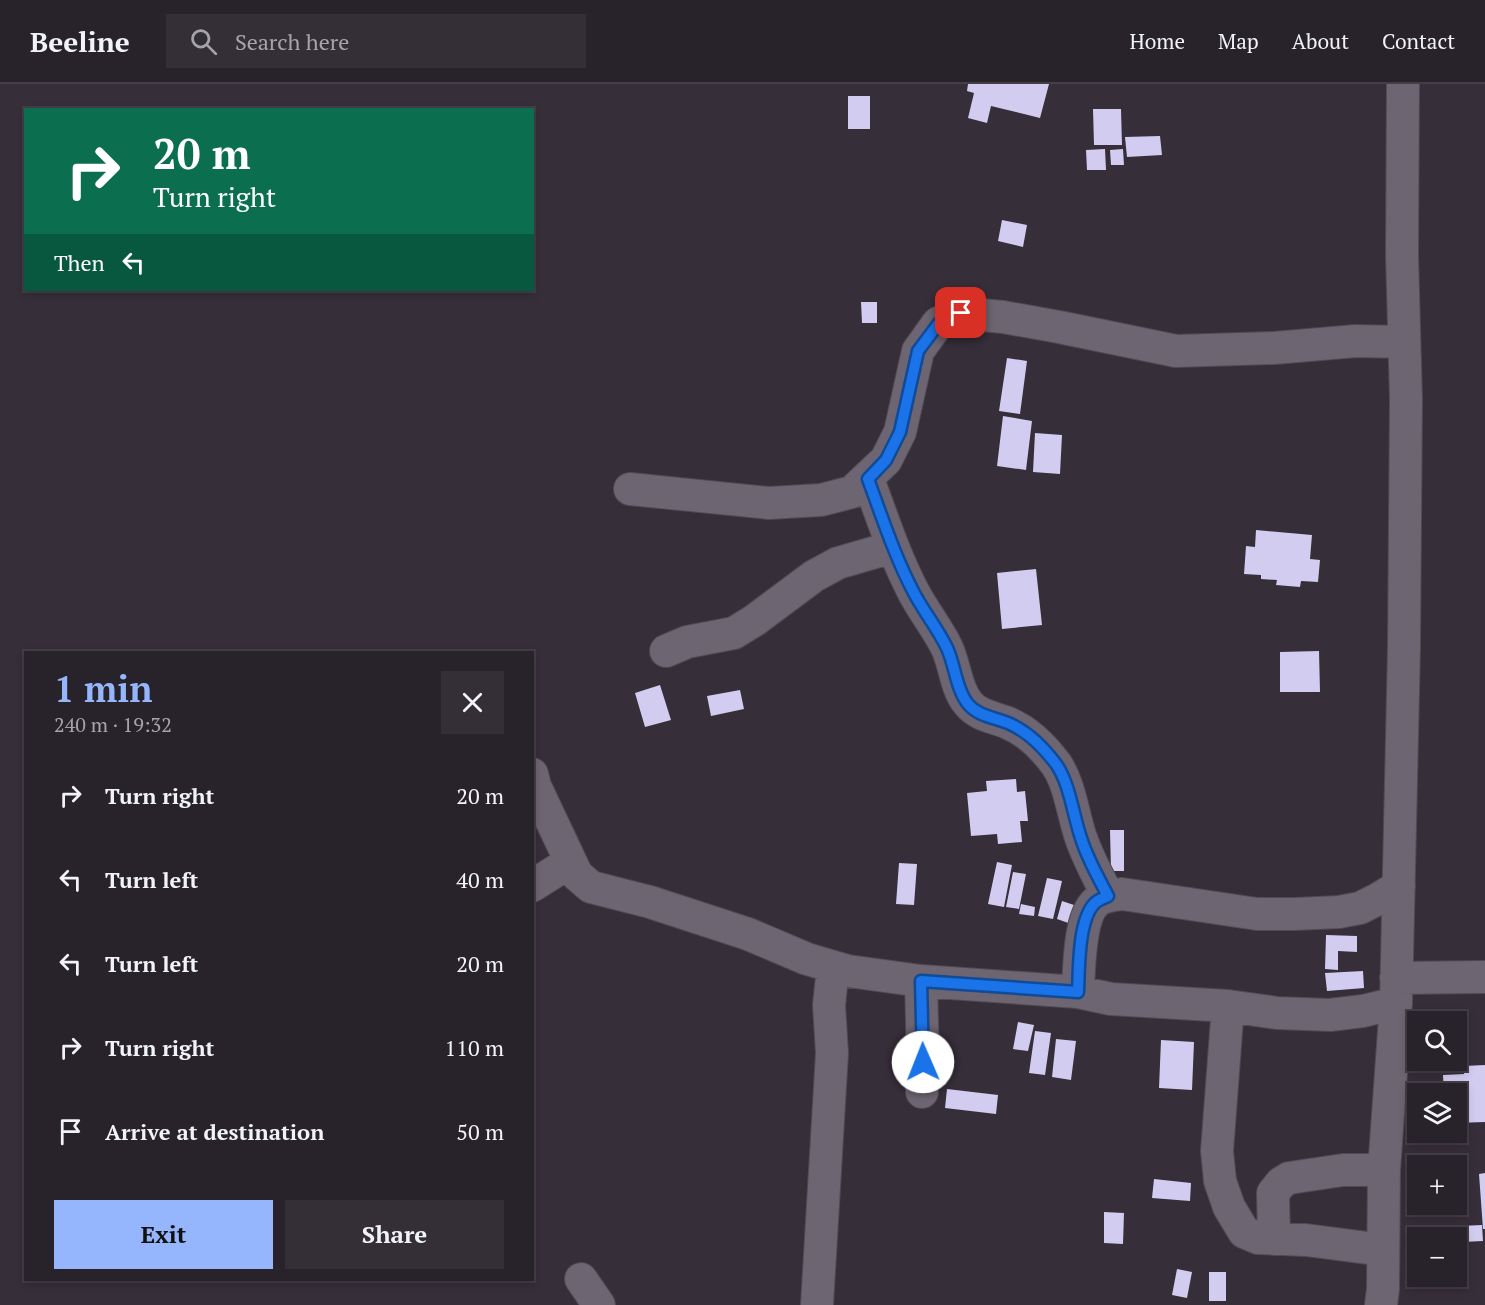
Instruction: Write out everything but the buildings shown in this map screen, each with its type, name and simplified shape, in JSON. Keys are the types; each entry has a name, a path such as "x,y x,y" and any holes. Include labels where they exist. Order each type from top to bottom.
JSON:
{"street":[{"path":"1381,1305 1384,1170 1396,991 1399,886 1406,433 1403,342 1403,84"},
{"path":"630,489 769,503 821,500 852,492 886,460 900,432 918,351 939,323 961,313 1003,317 1176,351 1274,348 1356,341 1403,342"},
{"path":"868,479 893,547 915,595 948,649 958,677 960,691 967,703 978,713 1010,724 1027,734 1058,766 1081,840 1108,896"},
{"path":"666,651 687,642 734,633 814,576 838,563 893,547"},
{"path":"534,782 577,875 591,887 650,902 748,934 807,959 833,967 921,981 1078,992 1112,999 1228,1006 1277,1013 1330,1015 1363,1011 1396,991 1485,977"},
{"path":"534,885 570,862"},
{"path":"1078,992 1080,959 1088,915 1096,902 1108,896 1122,894 1257,914 1295,914 1339,912 1360,908 1399,886"},
{"path":"817,1305 832,1053 828,1005 833,967"},
{"path":"921,981 922,1092"},
{"path":"1228,1006 1217,1150 1220,1181 1229,1207 1244,1232 1258,1238 1306,1240 1383,1250"},
{"path":"1274,1239 1273,1193 1281,1183 1289,1178 1343,1170 1384,1170"},
{"path":"581,1279 599,1305"}],"route":[{"path":"923,1062 921,981 1078,992 1083,935 1088,915 1096,902 1108,896 1081,840 1058,766 1027,734 1010,724 978,713 967,703 960,691 958,677 948,649 915,595 903,570 868,479 886,460 900,432 918,351 939,323 961,313"}]}
